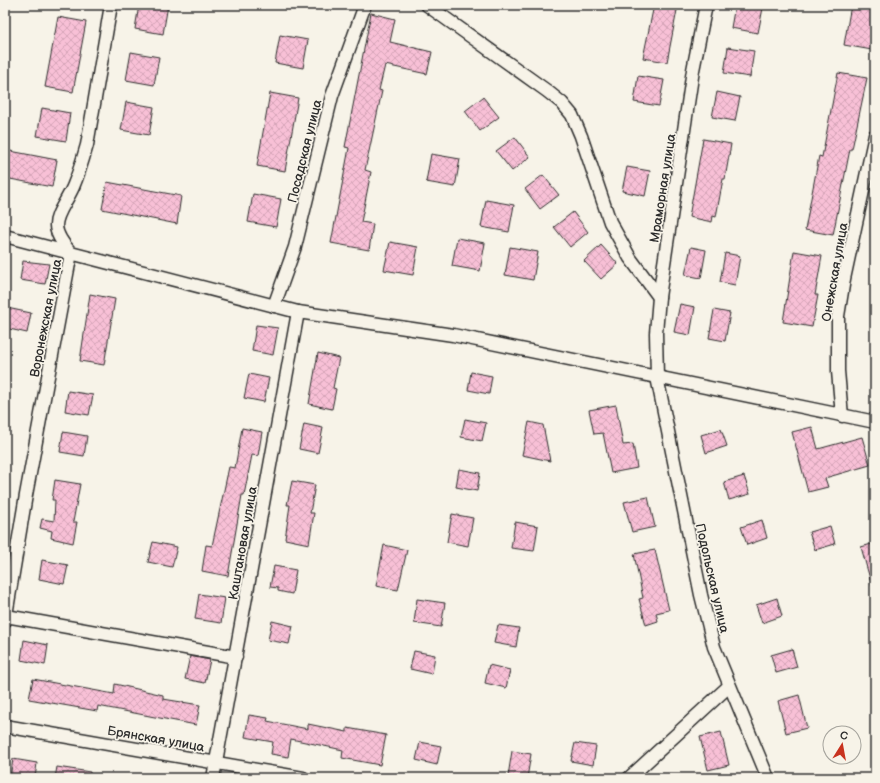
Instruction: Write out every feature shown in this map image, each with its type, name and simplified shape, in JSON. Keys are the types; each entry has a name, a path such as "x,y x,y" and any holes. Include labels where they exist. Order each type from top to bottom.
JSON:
{"street":[{"name":"Воронежская улица","path":"6,618 6,608 23,510 71,253 57,236 55,226 63,204 73,188 87,145 111,5"},
{"name":"Посадская улица","path":"274,306 295,247 332,96 365,5"},
{"path":"427,5 547,91 562,103 572,115 581,136 610,222 630,258 660,296"},
{"name":"Мраморная улица","path":"657,377 656,333 660,296 693,70 706,5"},
{"name":"Онежская улица","path":"842,416 838,371 838,316 844,279 875,135"},
{"path":"5,236 298,312 453,335 875,422"},
{"name":"Каштановая улица","path":"213,778 298,312"},
{"name":"Подольская улица","path":"657,377 701,595 714,647 768,778"},
{"path":"6,618 236,657"},
{"path":"629,778 729,686"},
{"name":"Брянская улица","path":"5,726 303,778"}],"building":[{"path":"139,5 168,5 163,34 135,29"},
{"path":"654,5 678,5 667,62 643,58"},
{"path":"735,5 763,8 758,33 731,28"},
{"path":"851,5 875,5 872,21 875,22 875,35 872,50 844,45"},
{"path":"371,13 395,19 390,42 432,52 427,74 385,65 379,90 382,91 365,170 371,172 361,222 373,224 369,250 331,243 349,148 345,147"},
{"path":"58,17 86,22 73,92 45,87"},
{"path":"280,35 308,40 303,68 275,63"},
{"path":"728,47 754,51 750,77 724,73"},
{"path":"131,52 159,57 154,85 126,80"},
{"path":"838,73 867,78 852,149 850,149 833,235 805,230 819,156 822,157"},
{"path":"638,76 664,80 659,106 634,102"},
{"path":"717,92 740,97 735,121 712,117"},
{"path":"270,93 298,98 285,171 257,166"},
{"path":"483,97 499,117 480,131 465,111"},
{"path":"126,102 154,107 149,135 121,130"},
{"path":"42,108 70,113 66,141 37,136"},
{"path":"515,137 530,157 512,171 496,151"},
{"path":"703,139 731,144 716,217 713,216 712,222 689,217"},
{"path":"5,150 57,160 52,187 5,178"},
{"path":"431,154 460,159 455,187 426,182"},
{"path":"627,167 650,171 645,196 622,191"},
{"path":"543,175 559,195 540,209 525,189"},
{"path":"107,182 181,196 177,224 102,209"},
{"path":"253,194 281,199 276,227 248,222"},
{"path":"486,200 514,205 509,232 481,227"},
{"path":"573,212 588,232 570,247 554,227"},
{"path":"457,238 485,243 480,271 452,266"},
{"path":"390,242 418,247 413,275 384,270"},
{"path":"601,245 618,264 601,279 584,261"},
{"path":"510,247 538,252 533,280 505,275"},
{"path":"691,247 706,250 701,278 685,275"},
{"path":"794,251 822,256 815,295 818,295 812,327 783,322"},
{"path":"725,253 740,256 735,285 720,282"},
{"path":"23,261 49,264 45,284 20,280"},
{"path":"90,294 115,299 104,365 80,361"},
{"path":"680,304 695,307 690,335 674,332"},
{"path":"7,308 31,313 27,333 5,328"},
{"path":"714,310 730,313 725,341 709,338"},
{"path":"256,325 278,328 273,355 252,351"},
{"path":"318,353 339,358 333,388 336,389 332,409 309,404"},
{"path":"471,372 492,376 489,394 468,390"},
{"path":"249,374 269,378 264,402 244,398"},
{"path":"68,391 93,395 89,415 65,411"},
{"path":"616,405 623,445 633,444 637,468 611,473 603,433 594,434 589,410"},
{"path":"465,419 486,423 482,441 461,437"},
{"path":"529,422 543,425 550,461 522,455"},
{"path":"304,424 323,428 318,453 299,449"},
{"path":"812,427 818,449 862,437 870,465 825,478 828,487 808,492 792,432"},
{"path":"242,428 262,432 258,456 252,455 244,495 242,495 228,576 202,571 206,545 212,546 229,467 235,468"},
{"path":"721,429 727,446 706,453 701,435"},
{"path":"63,432 87,436 84,456 60,452"},
{"path":"459,469 480,473 477,491 456,487"},
{"path":"744,476 750,494 729,500 724,482"},
{"path":"55,480 80,484 73,522 77,522 73,543 51,538 52,531 40,528 42,519 54,521 55,500 52,500"},
{"path":"292,481 315,485 310,513 314,513 309,544 285,539 290,505 287,505"},
{"path":"648,497 655,527 632,532 624,502"},
{"path":"452,514 473,518 468,546 447,542"},
{"path":"762,520 767,538 747,545 741,527"},
{"path":"515,522 538,526 534,551 511,548"},
{"path":"830,526 835,544 815,550 809,532"},
{"path":"153,542 177,547 172,567 148,562"},
{"path":"875,543 875,585 872,586 861,547"},
{"path":"384,545 407,550 398,590 376,586"},
{"path":"655,550 669,610 656,613 658,621 646,625 639,599 643,598 634,554"},
{"path":"42,560 68,565 64,584 39,579"},
{"path":"274,566 296,570 292,594 278,591 278,588 270,587"},
{"path":"199,594 225,598 221,623 195,619"},
{"path":"777,598 782,616 762,623 756,605"},
{"path":"417,599 445,603 441,627 414,623"},
{"path":"272,621 293,626 289,644 268,640"},
{"path":"498,625 519,628 516,647 494,643"},
{"path":"24,640 48,645 45,665 21,660"},
{"path":"792,649 797,667 776,673 771,655"},
{"path":"414,651 435,655 432,674 410,669"},
{"path":"190,656 210,660 205,683 185,679"},
{"path":"489,665 510,670 506,688 485,683"},
{"path":"33,679 114,694 115,684 163,695 163,699 200,705 196,725 98,706 97,711 29,699"},
{"path":"799,695 807,728 786,733 778,701"},
{"path":"249,715 268,718 267,721 308,729 308,724 347,732 347,728 386,735 380,765 342,758 343,750 291,739 288,757 271,754 273,742 245,737"},
{"path":"721,732 729,765 708,770 700,737"},
{"path":"420,742 441,746 437,765 416,760"},
{"path":"575,743 596,746 593,765 571,761"},
{"path":"512,751 531,754 527,778 508,776"},
{"path":"13,759 37,763 35,778 10,778"},
{"path":"57,767 90,772 90,778 55,778"}]}
